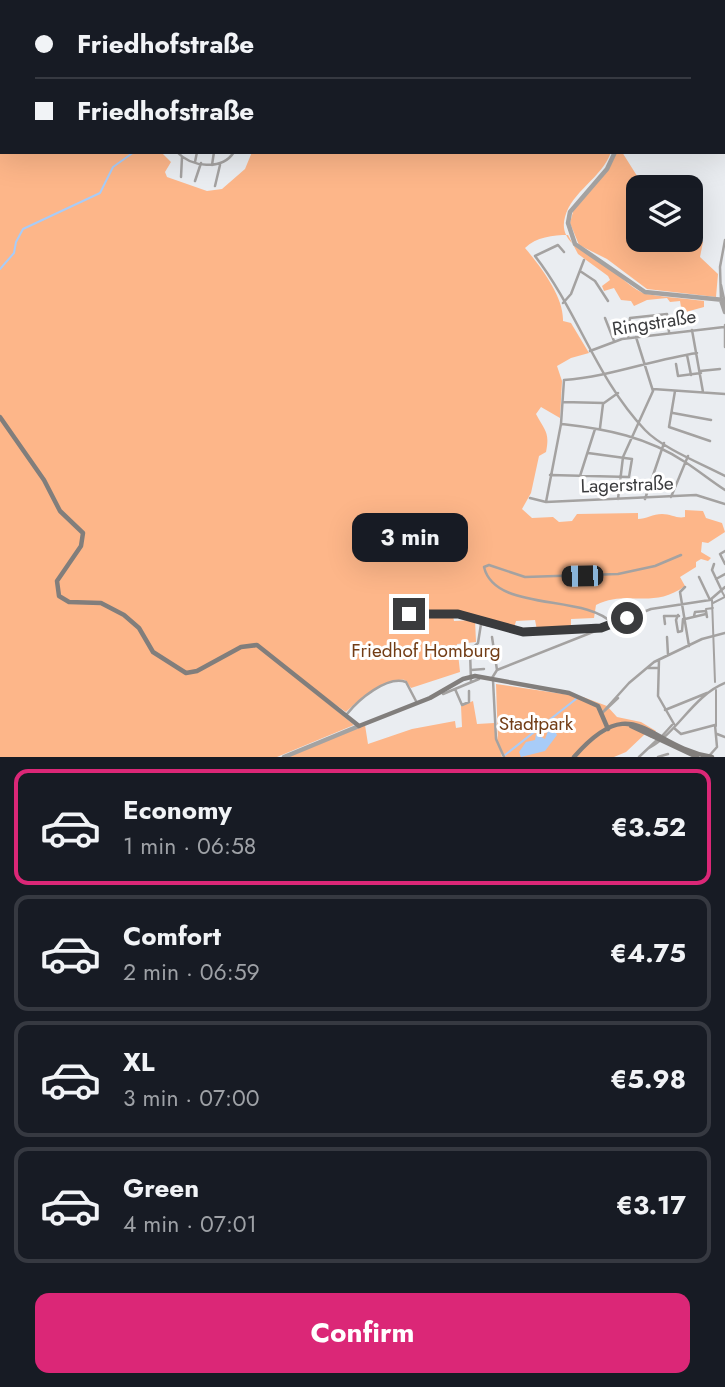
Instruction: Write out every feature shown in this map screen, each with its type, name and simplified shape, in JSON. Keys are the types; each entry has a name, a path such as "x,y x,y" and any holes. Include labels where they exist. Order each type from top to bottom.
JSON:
{"main road":[{"path":"0,417 40,473 60,511 83,533 81,546 57,581 56,590 69,602 101,603 124,615 139,628 153,652 183,672 194,673 237,649 257,645 359,726 471,679 552,688 594,704 605,720 660,737 695,757"},
{"path":"575,756 605,720"},
{"path":"660,737 710,757"}],"street":[{"path":"179,154 195,162 220,165"},
{"path":"195,162 197,154"},
{"path":"212,165 214,154"},
{"path":"215,186 220,165 232,154"},
{"path":"614,154 607,169 569,215 569,229 575,244 584,252 610,264 645,292 723,302 720,282 723,275 725,240"},
{"path":"181,177 182,157"},
{"path":"195,181 201,163"},
{"path":"564,252 558,244 535,257 590,351 647,432 725,476 719,486"},
{"path":"563,303 571,294 584,260"},
{"path":"580,270 595,281 608,301"},
{"name":"Ringstraße","path":"723,302 725,312"},
{"path":"628,338 628,319 667,314 670,333"},
{"path":"605,318 614,341"},
{"path":"725,326 725,347"},
{"name":"Ringstraße","path":"590,351 628,338 725,326"},
{"path":"692,330 703,392"},
{"path":"618,499 623,457 653,389 636,337"},
{"path":"546,502 561,424 564,380 606,375 645,363 697,354"},
{"path":"687,355 691,375"},
{"path":"676,364 678,376 720,369"},
{"path":"653,389 725,394"},
{"path":"675,391 670,428 710,442"},
{"path":"563,401 604,403 619,393"},
{"path":"600,428 604,403"},
{"path":"671,413 711,420"},
{"path":"561,424 600,428 631,436 685,462 725,490"},
{"path":"580,476 595,428"},
{"path":"645,499 664,443"},
{"path":"550,475 629,477 633,461 623,457 588,453"},
{"path":"671,497 688,456"},
{"name":"Lagerstraße","path":"530,498 546,502 698,495 725,504"},
{"path":"725,551 720,554 725,564"},
{"path":"613,624 595,611 507,593 486,573 484,567 489,565 524,577 625,573 627,569 630,573 681,555"},
{"path":"497,670 651,609 725,597 712,568 714,564"},
{"path":"716,579 725,574"},
{"path":"699,577 713,608 717,746 710,757"},
{"path":"685,587 680,592 689,646"},
{"path":"711,601 723,588"},
{"path":"678,615 684,619 694,617 695,612 706,613 713,608"},
{"path":"397,617 417,613 456,614 523,632 601,628"},
{"path":"678,615 676,631 682,631 684,619"},
{"path":"665,620 678,615"},
{"path":"471,679 470,650 478,643 479,628 483,623"},
{"path":"605,720 629,683 659,660 725,633"},
{"path":"492,637 497,670 493,680 496,739 504,757"},
{"path":"667,637 668,655"},
{"path":"659,660 661,678 658,693 673,726 681,734 709,725 716,727"},
{"path":"605,720 634,680 652,666 658,668"},
{"path":"471,670 484,669"},
{"path":"443,694 471,679 479,679"},
{"path":"347,714 366,696 398,681 406,682 416,703"},
{"path":"649,748 708,693 725,683"},
{"path":"455,688 462,705 470,702 470,691"},
{"path":"665,710 708,693"},
{"path":"284,757 359,726"},
{"path":"640,757 673,726"},
{"path":"717,734 725,736"},
{"path":"658,757 668,754"}],"green space":[{"name":"Friedhof Homburg","path":"0,154 163,154 171,162 165,172 167,177 207,191 222,189 245,169 251,154 610,154 569,208 565,217 566,235 539,239 525,248 556,292 563,321 571,323 589,353 571,358 557,366 562,381 560,418 541,407 536,414 546,432 546,452 539,456 531,493 522,509 532,518 553,517 559,522 572,521 577,514 638,513 638,519 662,514 685,517 685,510 703,511 706,518 722,523 725,532 708,543 702,542 701,552 711,558 708,561 701,559 696,562 696,567 680,577 685,586 662,597 619,599 596,605 594,618 571,619 571,627 537,630 535,620 516,621 514,628 510,628 465,615 436,611 405,614 389,619 417,614 419,618 453,616 454,621 475,620 476,642 457,644 460,672 411,688 405,680 389,682 373,690 346,712 294,676 354,725 277,757 0,757"},
{"path":"616,154 623,154 636,175 626,175 626,252 701,252 700,257 718,274 716,297 647,289 607,259 579,245 570,223 574,208 608,169"},
{"path":"572,243 607,265 641,292 704,301 704,307 682,313 680,301 670,302 667,298 647,300 634,306 631,301 621,300 614,288 604,291 602,286 610,280 608,276 578,254"},
{"name":"Stadtpark","path":"496,684 583,697 607,706 617,717 641,722 656,731 651,738 645,734 626,752 614,757 505,757 498,742"},
{"path":"473,701 477,724 494,723 502,757 288,757 365,725 368,744 412,729 455,721 456,728 462,727 461,706"}],"water":[{"path":"551,723 557,735 545,751 521,757 519,752 526,742 535,740 536,734 545,739"}],"waterway":[{"path":"0,269 14,253 23,229 100,193 113,167 131,154"},
{"path":"505,755 576,699"}],"route":[{"path":"409,614 458,614 500,628 523,632 601,628 627,618"}]}
